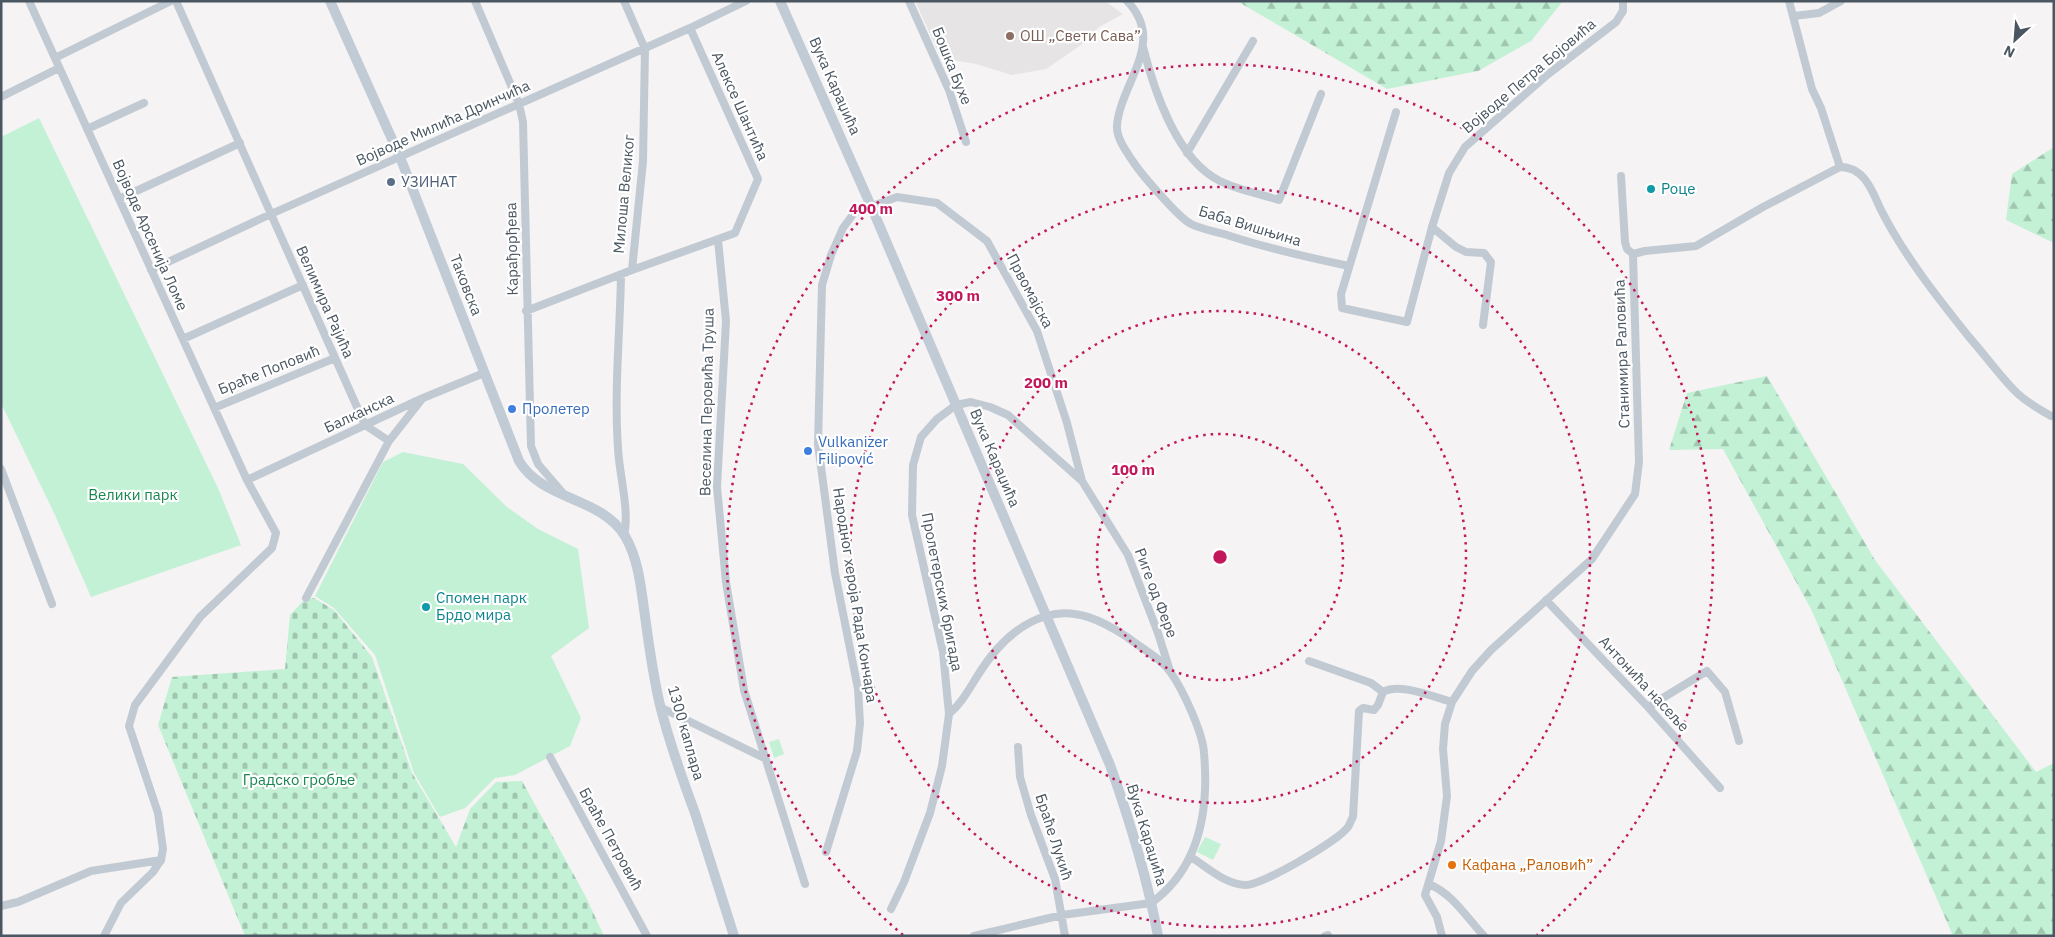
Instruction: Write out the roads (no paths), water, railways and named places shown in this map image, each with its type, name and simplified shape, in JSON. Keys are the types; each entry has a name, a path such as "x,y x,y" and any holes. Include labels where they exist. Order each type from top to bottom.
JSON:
{"street":[{"name":"Војводе Арсенија Ломе","path":"29,1 247,480 276,533 272,548 200,617 135,706 129,726 158,813 163,849 160,860"},
{"path":"55,58 171,1"},
{"name":"Велимира Рајића","path":"176,1 365,425"},
{"name":"Таковска","path":"330,1 400,157 515,452 523,468 539,482 607,517 624,536"},
{"name":"Карађорђева","path":"475,1 519,104 523,122 526,311 532,451 542,470 565,495"},
{"name":"Милоша Великог","path":"624,1 645,49 643,161 632,270 621,276 617,428 620,475 627,520 624,536"},
{"name":"Војводе Милића Дринчића","path":"151,270 271,214 645,49 746,1"},
{"name":"Вука Караџића","path":"780,1 871,206 1113,774 1133,831 1158,936"},
{"name":"Бошка Бухе","path":"908,1 949,90 966,142"},
{"name":"Баба Вишњина","path":"1127,1 1138,16 1143,32 1143,47 1117,124 1117,132 1122,144 1143,175 1190,223 1268,249 1349,266"},
{"name":"Војводе Петра Бојовића","path":"1349,266 1341,294 1342,308 1407,322 1449,173 1465,147 1567,59 1616,22 1623,11 1623,1"},
{"path":"1790,1 1812,88 1821,108 1840,167"},
{"path":"1794,16 1819,13 1841,1"},
{"name":"Алексе Шантића","path":"632,270 718,240 734,232 758,179 690,28"},
{"path":"1188,153 1253,41"},
{"path":"1143,47 1152,84 1171,125 1190,158 1219,181 1279,200 1321,94"},
{"path":"1,96 59,68"},
{"path":"87,129 144,103"},
{"path":"1349,266 1396,112"},
{"path":"119,199 240,143"},
{"path":"1633,254 1696,246 1763,207 1840,167 1848,167 1861,174 1867,181 1888,222 1954,317 2017,393 2032,405 2051,416"},
{"name":"Станимира Раловића","path":"1442,936 1437,917 1425,895 1441,841 1447,796 1443,749 1445,724 1452,702 1467,678 1490,650 1592,559 1635,494 1639,462 1633,254 1627,249 1625,242 1621,176"},
{"name":"Првомајска","path":"871,206 897,197 937,203 987,240 1037,330 1067,423 1082,481"},
{"name":"Народног хероја Рада Кончара","path":"826,852 857,751 860,724 858,689 835,573 818,444 822,285 843,228 854,214 871,206"},
{"path":"1432,228 1456,247 1466,252 1484,253 1491,262 1483,324"},
{"name":"Веселина Перовића Труша","path":"718,240 726,321 717,487 726,582 742,681 764,758 805,884"},
{"path":"526,311 621,276"},
{"path":"183,339 303,285"},
{"name":"Браће Поповић","path":"214,408 335,358"},
{"name":"Балканска","path":"247,480 423,398 484,372"},
{"path":"306,598 389,441 423,398"},
{"name":"Риге од Фере","path":"956,405 971,402 990,407 1008,415 1082,481 1128,555 1170,670"},
{"name":"Пролетерских бригада","path":"890,910 904,882 930,813 942,766 950,714 943,652 912,515 913,465 921,437 938,419 956,405"},
{"path":"365,425 389,441"},
{"path":"1,469 52,604"},
{"name":"1300 каплара","path":"624,536 633,552 638,569 660,707 734,936"},
{"name":"Антонића насеље","path":"1546,600 1648,707 1720,788"},
{"path":"950,714 959,706 994,651 1014,632 1046,616 1072,614 1086,616 1100,620 1149,653 1170,670 1182,689 1204,751 1204,811 1191,857 1183,873 1162,895 1151,902 1062,915 974,936"},
{"path":"1309,661 1371,683 1382,692"},
{"path":"1648,707 1707,671 1725,692 1739,741"},
{"path":"1191,857 1228,881 1247,885 1254,884 1310,855 1347,828 1353,817 1360,711 1363,708 1374,710 1378,705 1382,692 1398,688 1452,702"},
{"path":"660,707 764,758"},
{"name":"Браће Лукић","path":"1018,747 1020,777 1031,815 1055,879 1065,936"},
{"name":"Браће Петровић","path":"550,757 647,936"},
{"path":"1,906 18,902 91,870 160,860"},
{"path":"104,936 121,903 153,872 160,860"},
{"path":"1429,884 1440,889 1455,902 1484,936"}],"place":[{"name":"ОШ „Свети Сава”","path":"1010,36"},
{"name":"УЗИНАТ","path":"391,182"},
{"name":"Роце","path":"1651,189"},
{"name":"Пролетер","path":"512,409"},
{"name":"Vulkanizer Filipović","path":"808,451"},
{"name":"Спомен парк Брдо мира","path":"426,607"},
{"name":"Кафана „Раловић”","path":"1452,865"}],"park label":[{"name":"Велики парк","path":"133,495"},
{"name":"Градско гробље","path":"299,780"}]}
